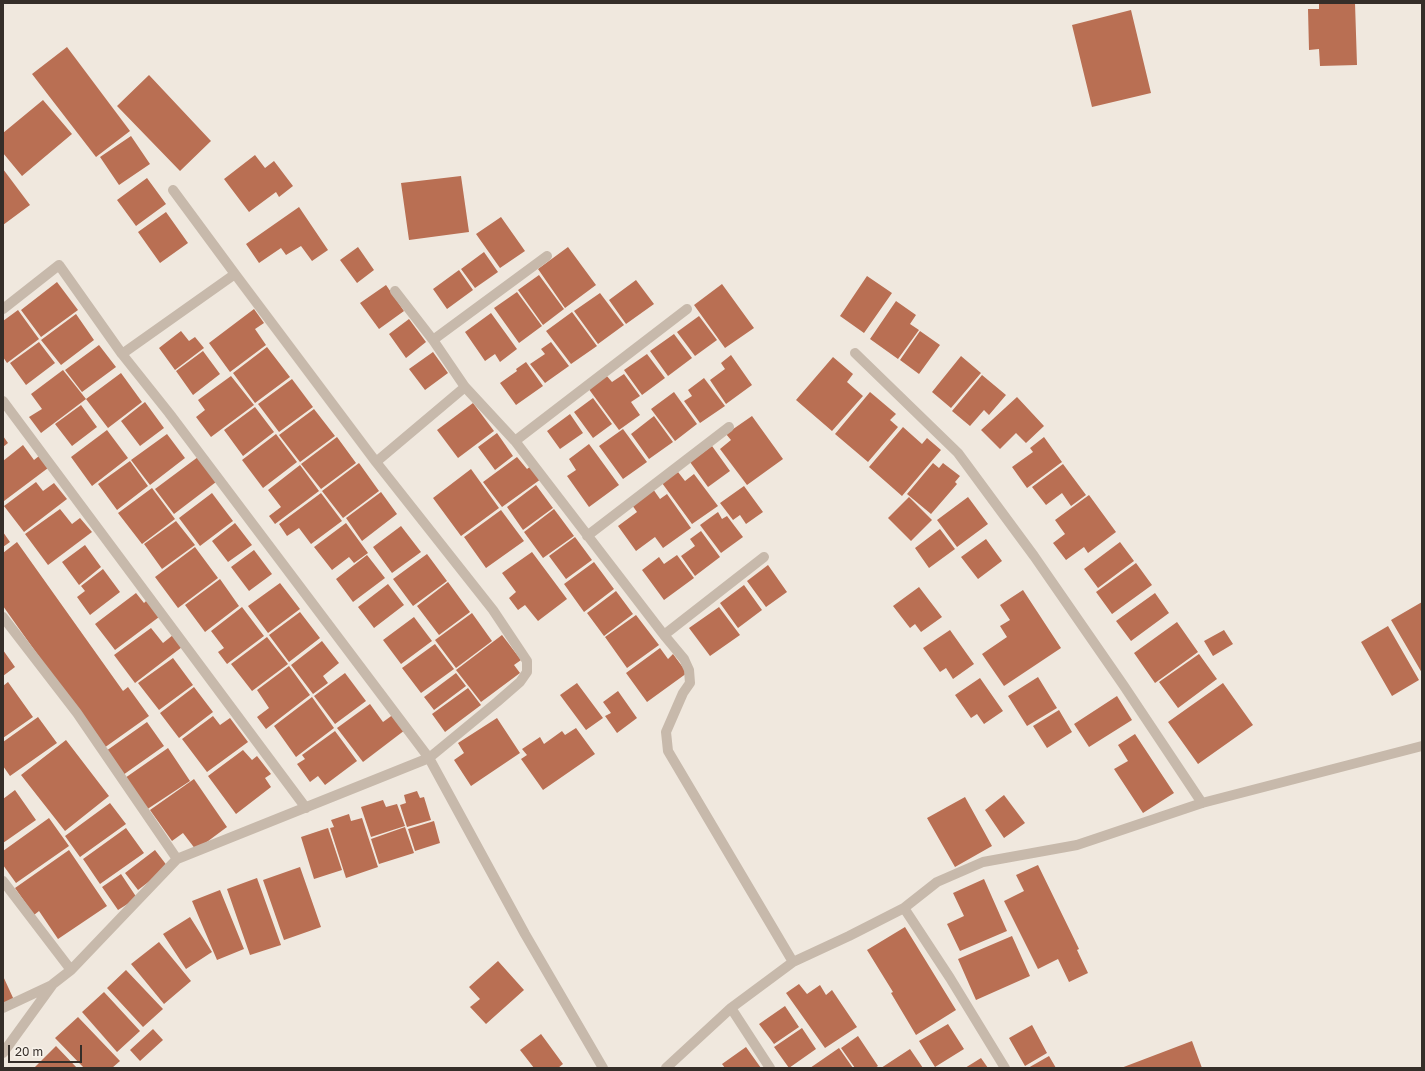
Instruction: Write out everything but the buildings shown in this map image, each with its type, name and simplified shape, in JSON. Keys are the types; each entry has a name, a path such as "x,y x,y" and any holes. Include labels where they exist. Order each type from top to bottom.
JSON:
{"street":[{"path":"3,1008 53,984 71,970 177,859 429,758 520,682 527,672 527,661 493,610 376,462 173,190"},
{"path":"433,340 547,256"},
{"path":"3,309 59,265 122,354 169,413 429,758 525,934 603,1068"},
{"path":"122,354 235,274"},
{"path":"395,291 433,340 465,387 515,441 587,536 684,659 689,670 690,682 683,693 666,732 668,751 793,962"},
{"path":"515,441 687,309"},
{"path":"855,353 958,453 1034,556 1124,686 1202,803"},
{"path":"376,462 465,387"},
{"path":"3,401 306,808"},
{"path":"587,536 729,427"},
{"path":"664,635 764,557"},
{"path":"3,617 77,713 177,859"},
{"path":"666,1068 731,1008 793,962 850,936 904,908 937,882 983,862 1077,845 1202,803 1422,746"},
{"path":"3,881 71,970"},
{"path":"904,908 950,978 1005,1068"},
{"path":"3,1053 53,984"},
{"path":"731,1008 770,1068"}]}
